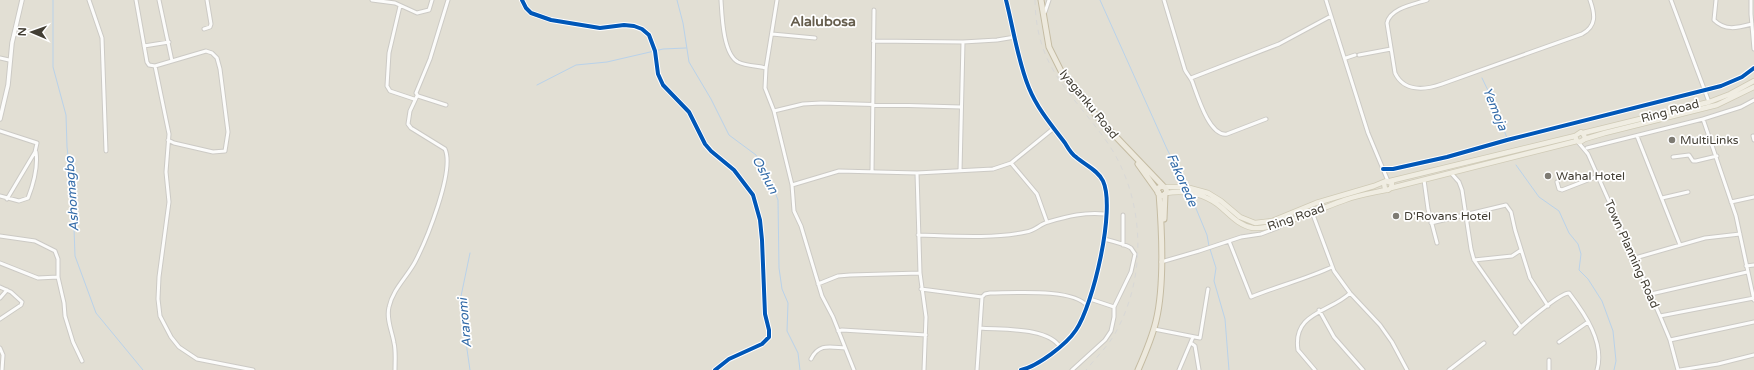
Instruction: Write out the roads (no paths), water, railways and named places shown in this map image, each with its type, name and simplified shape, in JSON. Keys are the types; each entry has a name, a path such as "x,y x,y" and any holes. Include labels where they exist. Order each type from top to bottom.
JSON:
{"highway":[{"name":"Iyaganku Road","path":"1042,0 1049,47 1062,73 1099,119 1134,158 1164,186"},
{"name":"Iyaganku Road","path":"1134,158 1158,193"},
{"path":"1138,370 1154,330 1158,311 1162,226 1158,188 1164,186 1167,190 1165,194 1164,218 1162,226"},
{"path":"1158,193 1162,195 1165,194"}],"main road":[{"name":"Ring Road","path":"1577,140 1578,133 1709,102 1730,94 1754,81"},
{"name":"Ring Road","path":"1164,186 1186,187 1208,193 1221,201 1240,217 1255,223 1272,221 1316,203 1386,182 1577,140 1585,140 1717,105 1754,88"},
{"path":"1583,133 1585,140"},
{"name":"Ring Road","path":"1165,194 1184,192 1198,194 1213,201 1234,219 1251,227 1270,227 1370,192 1386,190 1577,140"},
{"path":"1386,190 1384,188 1386,182 1392,185 1391,188"}],"street":[{"path":"0,119 8,85 10,60 22,0"},
{"path":"89,0 102,33 107,128 106,151"},
{"path":"136,0 147,62 149,65 155,66 206,51 212,53 217,58 228,132 228,142 225,151 217,153 168,140"},
{"path":"159,0 172,61"},
{"path":"204,29 210,27 211,24 207,0"},
{"path":"372,0 395,3 416,13 429,10 432,0"},
{"path":"395,370 394,343 389,322 389,307 398,286 414,263 426,238 446,173 445,148 409,126 409,115 430,59 448,0"},
{"path":"522,0 526,8 531,13 551,20 600,28 624,25 634,26 646,32 654,46 658,74 664,85 690,112 705,144 711,151 731,167 753,195 760,220 765,314 769,337 762,344 729,359 715,370"},
{"path":"721,0 727,46 733,58 742,64 766,68"},
{"path":"777,0 766,68 766,88 774,111 792,185 794,211 801,226 818,284 854,370"},
{"path":"1006,0 1014,37 1030,90 1072,154 1090,167 1103,182 1106,193 1104,239 1096,280 1090,299 1077,328 1060,347 1034,365 1021,370"},
{"path":"1043,13 1046,12 1049,0"},
{"path":"1164,0 1185,70 1191,78 1205,114 1218,132 1227,134 1266,119"},
{"path":"1326,0 1346,58 1368,133 1383,169 1386,182"},
{"path":"1427,0 1397,11 1389,17 1388,23 1395,73 1400,81 1416,88 1431,88 1586,32 1591,26 1595,16 1590,0"},
{"path":"1671,0 1709,102"},
{"path":"1716,0 1714,20 1721,26 1733,27 1752,24"},
{"path":"1752,0 1754,49"},
{"path":"400,6 389,53 387,86 391,91 446,105"},
{"path":"872,172 874,10"},
{"path":"1191,78 1279,44 1331,16"},
{"path":"772,34 816,38"},
{"path":"873,41 963,42 997,40 1014,37"},
{"path":"144,46 168,42"},
{"path":"960,172 963,42"},
{"path":"1346,58 1391,49"},
{"path":"0,58 10,60"},
{"path":"155,66 168,131 166,172 169,202 159,277 158,299 162,321 170,337 179,347 197,359 253,370"},
{"path":"1383,169 1393,169 1447,157 1729,84 1742,78 1754,68"},
{"path":"1587,148 1703,118 1741,107 1754,100"},
{"path":"774,111 814,103 961,107"},
{"path":"1660,316 1754,299 1740,234 1731,202 1717,156 1703,118"},
{"path":"792,185 833,172 917,173 960,172 993,169 1010,162 1054,128"},
{"path":"0,132 36,142 35,152 7,199"},
{"path":"1637,136 1680,245"},
{"path":"1753,136 1754,140"},
{"name":"Town Planning Road","path":"1577,140 1588,154 1651,294 1670,340 1679,370"},
{"path":"1585,140 1588,154"},
{"path":"0,196 19,201 28,198 36,165 37,156 35,152"},
{"path":"1673,157 1689,156 1693,161 1696,161 1717,156"},
{"path":"1010,162 1037,194 1047,222"},
{"path":"1458,171 1458,179 1462,190 1470,249 1474,260 1521,327"},
{"path":"917,173 920,273 926,317 924,370"},
{"path":"1450,173 1458,179"},
{"path":"1557,182 1559,189 1562,190 1598,176"},
{"path":"1424,180 1426,200 1437,243"},
{"path":"1662,198 1688,192"},
{"path":"1731,202 1754,197"},
{"path":"1431,223 1506,205 1511,212 1530,278 1548,306"},
{"path":"1312,212 1332,267 1350,293 1367,310 1388,336 1406,370"},
{"path":"918,235 1014,234 1032,231 1047,222 1076,214 1105,214"},
{"path":"1123,215 1123,245"},
{"path":"1161,262 1241,237 1261,234 1277,228 1286,221"},
{"path":"1635,258 1705,238 1740,234"},
{"path":"0,236 35,241 55,251 58,259 58,277 64,303 65,316 73,342 82,361"},
{"path":"1072,370 1105,340 1111,331 1114,307 1131,272 1135,254 1129,246 1104,239"},
{"path":"1229,241 1251,297 1332,267"},
{"path":"1474,260 1512,256 1521,250"},
{"path":"0,263 38,278 58,277"},
{"path":"1746,266 1754,265"},
{"path":"1651,294 1747,272"},
{"path":"818,284 846,275 920,273"},
{"path":"0,287 14,295 22,304 0,319"},
{"path":"921,289 982,297 985,294 990,293 1066,295 1080,299 1087,306"},
{"path":"1154,330 1199,338 1201,336 1208,289"},
{"path":"0,298 6,290"},
{"path":"1315,370 1299,353 1297,345 1302,326 1320,310 1342,300 1350,293"},
{"path":"1514,333 1548,306 1565,294 1569,293 1593,331 1598,347 1597,370"},
{"path":"977,370 982,297"},
{"path":"1090,299 1114,307"},
{"path":"1320,310 1334,337 1364,370"},
{"path":"1559,342 1588,322"},
{"path":"1670,340 1754,322"},
{"path":"980,328 1044,334 1055,340 1060,347"},
{"path":"838,331 926,335"},
{"path":"1179,370 1193,338"},
{"path":"1191,343 1195,346 1199,370"},
{"path":"1449,370 1484,343"},
{"path":"811,359 816,350 820,348 827,346 845,348"},
{"path":"0,348 3,355 2,370"},
{"path":"1679,370 1718,364 1754,355"},
{"path":"1549,360 1549,370"}],"waterway":[{"name":"Ashomagbo","path":"53,0 53,67 66,115 67,147 73,200 75,256 96,313 143,370"},
{"name":"Oshun","path":"677,0 683,23 689,62 711,99 729,135 756,155 771,182 778,200 779,268 782,289 788,303 787,331 798,353 800,370"},
{"name":"Fakorede","path":"1100,0 1167,149 1185,185"},
{"path":"537,85 576,65 607,62 663,49 686,48"},
{"name":"Yemoja","path":"1482,78 1494,103 1507,138"},
{"name":"Yemoja","path":"1516,165 1539,197 1559,211 1569,233 1578,244 1581,254 1579,270 1588,279 1602,301 1613,331 1616,361 1614,370"},
{"name":"Fakorede","path":"1190,194 1207,235 1209,246"},
{"name":"Fakorede","path":"1210,249 1216,268 1214,281 1225,319 1229,370"},
{"name":"Araromi","path":"470,253 460,301 470,370"}],"railway":[{"path":"1035,0 1037,24 1042,44 1049,62 1058,78 1107,142 1120,164 1129,188 1135,213 1138,239 1137,265 1132,290 1124,314 1113,337 1086,370"}],"place":[{"name":"MultiLinks","path":"1672,140"},
{"name":"Wahal Hotel","path":"1548,176"},
{"name":"D'Rovans Hotel","path":"1396,216"}],"district":[{"name":"Alalubosa","path":"823,21"}]}
